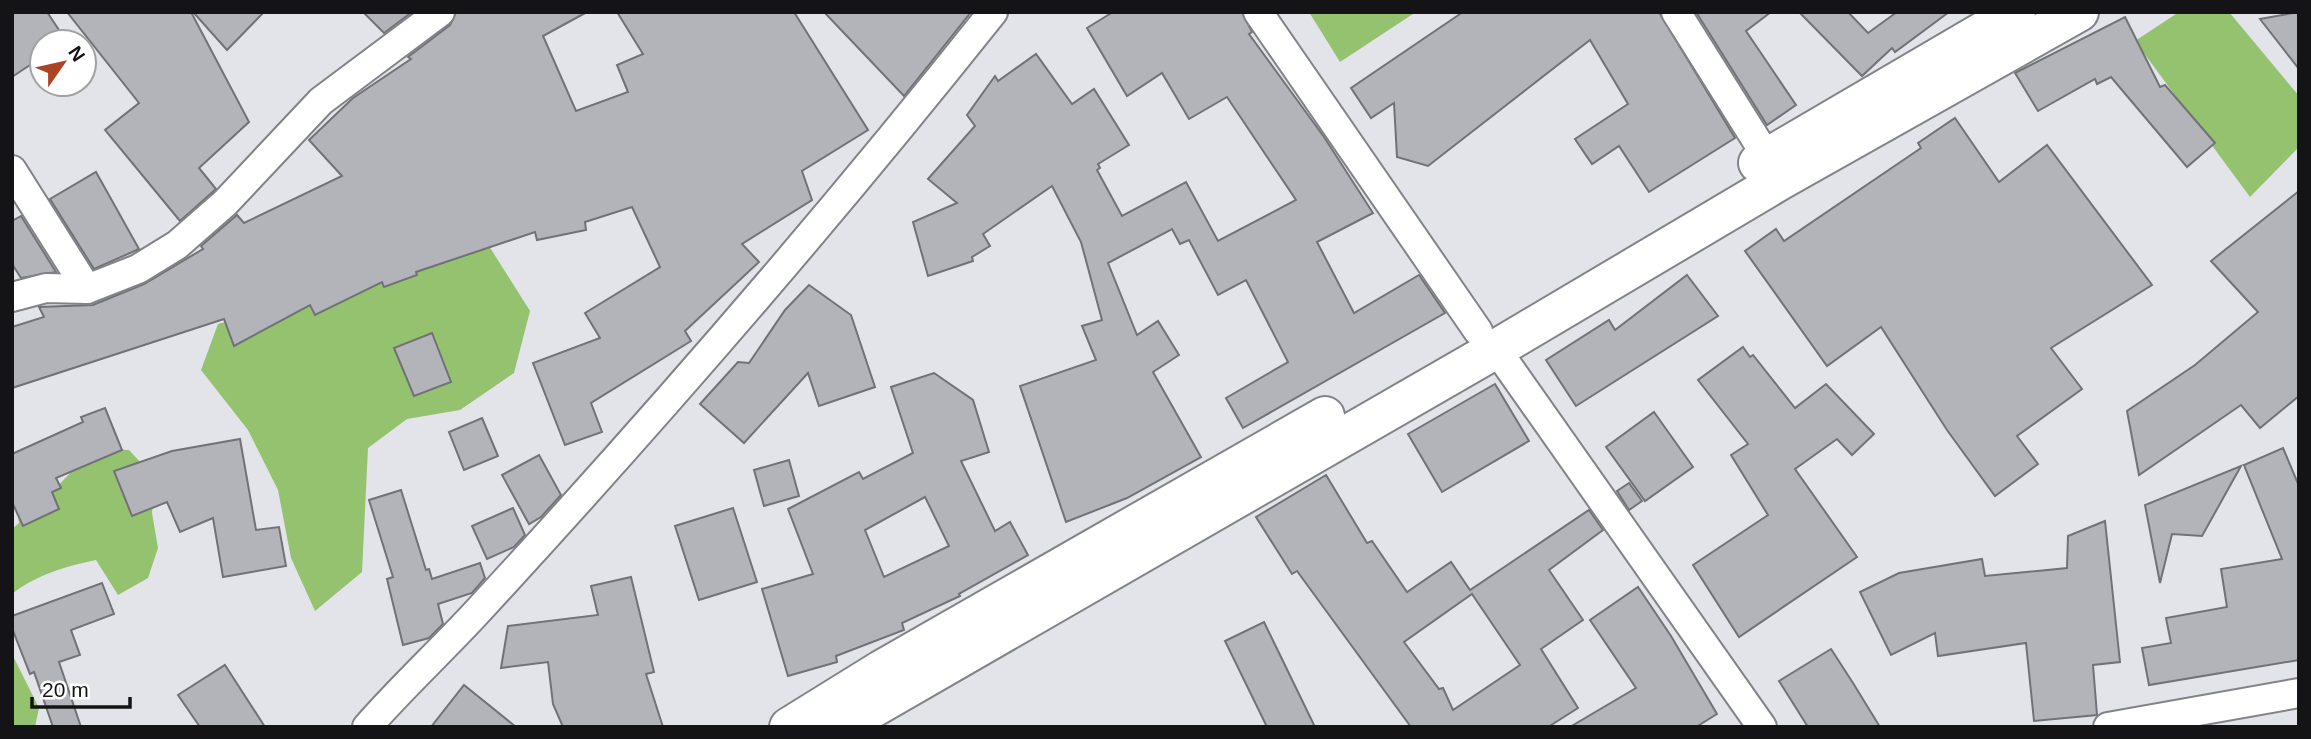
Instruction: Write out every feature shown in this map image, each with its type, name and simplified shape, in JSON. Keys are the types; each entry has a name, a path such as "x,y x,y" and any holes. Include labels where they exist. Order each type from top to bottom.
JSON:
{"street":[{"path":"12,297 46,288 87,289 138,269 177,245 225,203 321,100 440,12"},
{"path":"367,727 477,612 652,417 894,137 993,12"},
{"path":"1258,12 1762,727"},
{"path":"1676,12 1767,157"},
{"path":"839,727 1487,340 1767,157 2016,12"},
{"path":"789,727 881,670 1228,470 1487,340 1781,180 2079,12"},
{"path":"12,170 87,289"},
{"path":"2108,727 2299,693"}],"green space":[{"path":"1309,12 1416,12 1340,62"},
{"path":"2179,12 2229,12 2299,96 2299,147 2250,197 2135,41"},
{"path":"489,246 530,311 514,373 460,410 407,419 368,448 362,572 315,611 291,558 278,490 248,430 201,370 218,324"},
{"path":"94,448 129,450 155,478 152,513 158,548 148,578 118,595 96,560 52,572 12,594 12,529 19,523 17,508 53,491"},
{"path":"12,654 39,708 35,727 12,727"}],"building":[{"path":"12,12 47,12 58,28 28,28 28,66 12,77"},
{"path":"67,12 191,12 249,122 199,168 216,189 180,221 105,130 139,103 98,51 98,28 80,28"},
{"path":"193,12 264,12 227,50"},
{"path":"363,12 412,12 384,33"},
{"path":"456,12 587,12 543,36 576,111 628,92 617,65 643,54 617,12 794,12 868,130 802,171 812,200 742,244 759,262 685,331 691,341 591,403 602,432 565,445 533,363 600,338 585,313 660,267 632,207 585,222 586,230 537,240 535,232 416,272 417,275 384,287 382,282 315,315 310,305 234,346 224,319 12,388 12,327 44,317 39,307 93,305 144,284 203,249 201,246 237,215 244,223 342,176 309,140 353,98 411,59 408,57 450,25"},
{"path":"824,12 971,12 904,96"},
{"path":"1113,12 1242,12 1252,32 1249,34 1324,137 1373,213 1317,242 1354,313 1419,275 1445,313 1243,428 1226,398 1288,362 1246,280 1218,295 1189,240 1180,244 1172,229 1108,263 1137,335 1158,321 1179,355 1153,372 1201,457 1127,498 1066,522 1020,386 1096,360 1082,326 1102,320 1081,242 1052,186 983,234 990,246 972,257 973,261 928,276 913,222 957,203 928,179 975,126 967,115 995,76 998,81 1036,54 1072,104 1094,89 1129,145 1098,164 1100,168 1097,170 1122,216 1186,182 1218,241 1296,200 1227,97 1189,119 1162,73 1127,96 1087,28"},
{"path":"1463,12 1659,12 1735,138 1649,192 1619,146 1592,164 1575,139 1628,104 1590,40 1428,166 1397,157 1394,103 1371,118 1351,88"},
{"path":"1696,12 1771,12 1746,31 1796,105 1767,125"},
{"path":"1799,12 1848,12 1868,33 1897,12 1949,12 1895,52 1892,48 1862,76"},
{"path":"2299,12 2299,69 2260,19"},
{"path":"2125,17 2160,87 2165,85 2215,143 2187,167 2111,77 2097,84 2095,79 2038,111 2015,73"},
{"path":"1955,118 1999,182 2047,145 2152,285 2051,348 2082,389 2017,436 2038,464 1995,496 1947,430 1881,327 1827,366 1745,251 1776,229 1784,241 1921,148 1918,143"},
{"path":"96,172 139,249 94,269 50,199"},
{"path":"2299,191 2299,396 2260,428 2241,405 2139,475 2127,411 2195,365 2258,312 2211,261"},
{"path":"21,216 56,272 21,278 12,264 12,221"},
{"path":"1687,275 1718,316 1576,406 1546,360 1609,320 1615,330"},
{"path":"809,285 851,315 875,387 819,406 808,373 744,443 700,404 738,362 749,363 785,310"},
{"path":"432,333 451,382 414,396 394,348"},
{"path":"1743,347 1750,357 1753,355 1795,408 1826,384 1874,434 1852,455 1837,439 1795,469 1857,557 1739,637 1693,565 1768,515 1731,455 1748,444 1698,380"},
{"path":"934,373 973,400 989,452 961,461 995,531 1010,522 1028,555 959,594 960,596 902,623 904,630 836,656 837,662 788,676 762,589 813,574 788,509 859,472 863,479 913,453 891,387","holes":["925,497 949,546 884,577 865,530"]},
{"path":"1495,384 1529,441 1442,492 1408,434"},
{"path":"105,408 122,450 56,478 61,488 52,492 59,509 23,526 12,502 12,454 83,422 81,417"},
{"path":"1654,412 1693,467 1645,501 1606,447"},
{"path":"482,418 498,456 464,470 449,432"},
{"path":"240,439 256,530 279,527 286,566 223,577 213,518 180,532 167,502 132,516 114,471 172,451"},
{"path":"2283,448 2299,486 2299,660 2149,685 2142,648 2171,643 2166,618 2227,607 2221,569 2282,559 2244,465"},
{"path":"539,455 561,495 541,517 529,524 502,475"},
{"path":"789,460 799,496 764,506 754,470"},
{"path":"2241,466 2202,536 2172,534 2160,583 2145,505"},
{"path":"1326,475 1367,543 1372,541 1407,592 1451,562 1470,590 1589,510 1603,530 1549,570 1583,620 1541,649 1578,708 1548,727 1411,727 1297,571 1292,574 1256,517","holes":["1472,594 1520,665 1453,710 1443,688 1439,689 1404,642"]},
{"path":"1629,483 1642,501 1629,510 1617,491"},
{"path":"401,490 426,570 429,569 432,579 480,563 485,578 472,593 438,604 443,624 429,638 403,645 387,579 393,577 369,500"},
{"path":"513,508 525,535 514,547 487,559 472,526"},
{"path":"733,508 757,582 699,600 675,526"},
{"path":"2105,521 2120,662 2093,665 2097,715 2034,721 2026,643 1938,656 1935,633 1891,655 1860,592 1899,573 1982,559 1985,576 2067,568 2068,536"},
{"path":"631,577 654,672 646,674 663,727 563,727 553,704 548,662 501,668 508,626 598,615 591,586"},
{"path":"102,583 114,614 71,630 80,655 59,662 81,727 53,727 34,672 30,674 12,628 12,616"},
{"path":"1638,587 1671,636 1717,714 1696,727 1570,727 1636,688 1590,620"},
{"path":"1264,622 1315,727 1267,727 1225,641"},
{"path":"1831,649 1880,727 1808,727 1779,681"},
{"path":"225,665 265,727 200,727 178,695"},
{"path":"464,685 516,727 431,727"}]}
